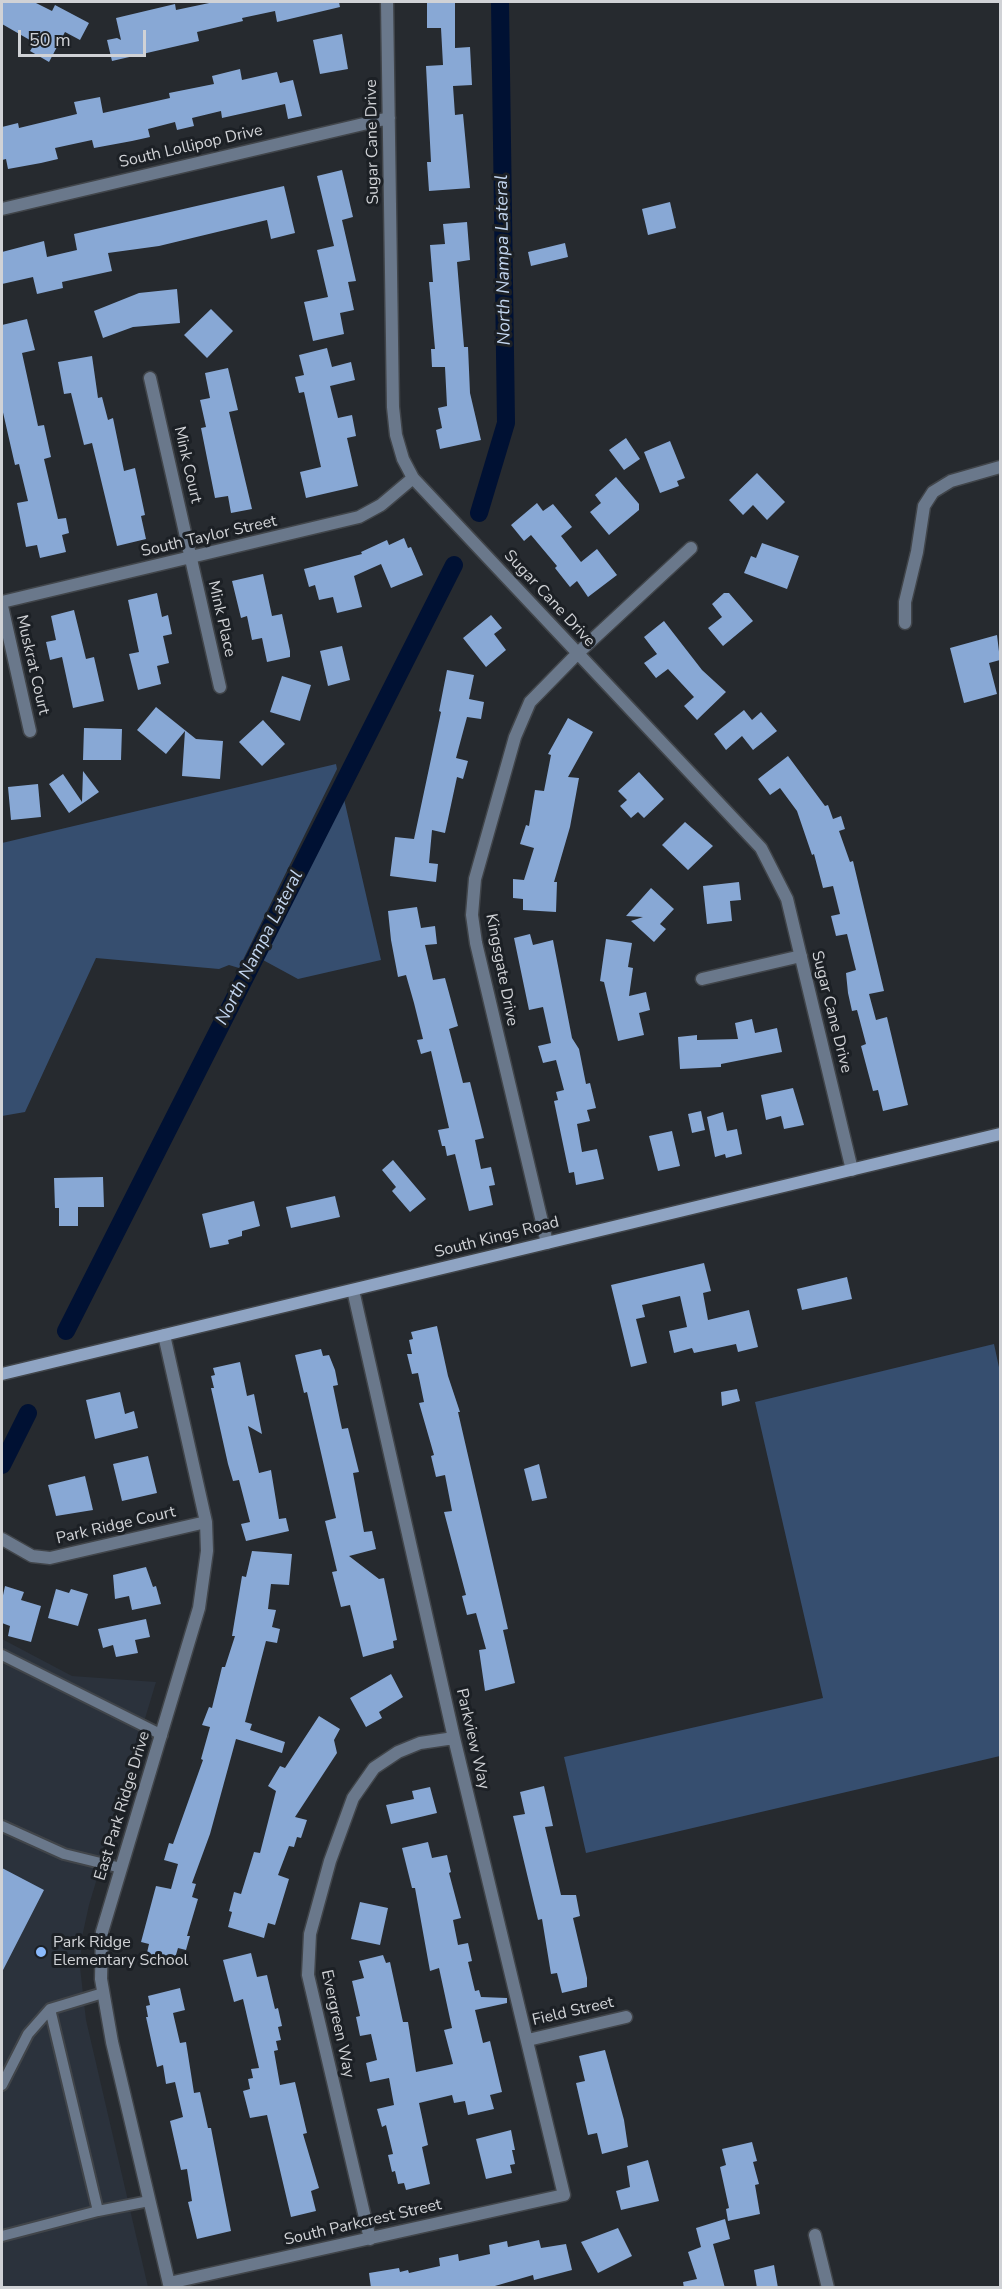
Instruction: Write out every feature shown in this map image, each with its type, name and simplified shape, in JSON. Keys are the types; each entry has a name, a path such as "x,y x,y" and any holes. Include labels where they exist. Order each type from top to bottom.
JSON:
{"main road":[{"name":"South Kings Road","path":"2,1374 1000,1134"}],"street":[{"name":"Sugar Cane Drive","path":"387,2 393,407 400,451 413,478 761,848 787,899 852,1170"},
{"name":"South Lollipop Drive","path":"2,209 389,118"},
{"name":"Mink Court","path":"150,378 191,558"},
{"path":"905,623 905,602 917,552 924,506 933,492 951,482 1000,468"},
{"name":"South Taylor Street","path":"2,604 359,518 381,505 413,478"},
{"name":"Kingsgate Drive","path":"547,1243 483,973 472,915 475,879 522,718 531,702 578,653 691,548"},
{"name":"Mink Place","path":"191,558 220,687"},
{"name":"Muskrat Court","path":"2,604 30,731"},
{"path":"702,979 801,956"},
{"name":"Parkview Way","path":"353,1290 454,1738 564,2194"},
{"name":"East Park Ridge Drive","path":"164,1335 206,1522 207,1551 199,1608 102,1932 103,1993 169,2285"},
{"name":"Park Ridge Court","path":"2,1539 32,1556 50,1558 206,1522"},
{"name":"Evergreen Way","path":"370,2239 308,1975 310,1934 330,1861 353,1798 374,1768 398,1752 420,1743 454,1738"},
{"name":"Field Street","path":"528,2040 626,2017"},
{"name":"South Parkcrest Street","path":"169,2285 564,2194"},
{"path":"815,2235 828,2288"}],"lane":[{"path":"2,1655 162,1735"},
{"path":"2,1826 64,1854 121,1868"},
{"path":"2,2085 28,2034 50,2009 103,1993"},
{"path":"50,2009 98,2211"},
{"path":"2,2236 98,2211 149,2201"}],"shaded area":[{"path":"336,764 337,769 239,968 229,965 219,969 96,958 25,1112 2,1116 2,843"},
{"path":"344,799 381,960 298,979 263,960"},
{"path":"994,1344 1000,1372 1000,1756 586,1853 564,1757 823,1698 755,1402"},
{"name":"Park Ridge Elementary School","path":"2,1639 72,1676 156,1682 89,1905 82,1937 80,1967 86,2020 148,2287 2,2287"}],"building":[{"path":"2,2 34,2 52,11 55,5 89,23 80,40 65,32 49,62 30,51 35,43 2,24"},
{"path":"214,2 339,2 340,7 277,22 275,11 242,18 243,21 197,32 199,41 112,61 107,40 117,38 121,40 116,18 175,4 176,10"},
{"path":"427,2 455,2 455,48 470,47 472,85 453,86 455,115 463,114 470,188 429,191 427,162 431,162 426,66 443,65 441,28 427,28"},
{"path":"342,34 348,69 320,74 313,40"},
{"path":"240,69 242,80 277,72 280,83 293,80 302,116 288,119 285,104 222,118 221,111 192,118 194,126 177,130 175,122 148,129 150,137 94,148 92,140 55,148 58,159 41,163 8,169 6,159 2,160 2,127 18,123 19,128 77,114 74,102 100,97 103,113 170,98 169,93 214,84 212,76"},
{"path":"342,170 353,217 342,220 356,281 348,282 354,310 340,313 344,334 313,341 304,302 328,297 317,250 334,246 317,176"},
{"path":"284,186 295,233 271,239 267,220 159,246 108,253 112,271 62,282 63,288 37,294 33,277 2,284 2,252 44,241 47,257 77,250 74,234"},
{"path":"670,202 676,228 648,235 642,209"},
{"path":"467,222 470,260 457,262 464,347 468,347 470,393 481,440 440,449 436,430 442,428 438,408 447,406 445,367 432,367 431,349 435,349 429,282 433,282 430,245 445,244 443,224"},
{"path":"565,243 568,257 531,266 528,252"},
{"path":"177,289 180,323 133,327 103,338 94,311 139,293"},
{"path":"211,309 233,331 207,358 184,335"},
{"path":"27,319 35,350 22,353 38,426 44,425 51,457 44,459 58,519 66,518 69,533 62,535 66,552 40,558 37,545 26,547 17,503 28,501 19,464 15,465 2,408 2,325"},
{"path":"327,348 332,367 351,362 355,380 330,386 338,418 352,415 356,436 347,438 358,486 306,498 300,472 321,467 304,392 299,393 295,377 304,375 299,355"},
{"path":"92,356 98,398 102,397 108,420 113,418 124,471 135,468 145,515 141,516 146,539 117,546 92,443 84,445 71,393 64,394 58,362"},
{"path":"228,368 238,410 229,412 252,509 231,513 228,496 215,498 201,428 206,427 200,400 210,398 205,373"},
{"path":"626,438 640,459 624,470 609,450"},
{"path":"670,441 685,478 677,481 679,486 660,493 644,452"},
{"path":"757,473 785,502 767,520 753,505 743,515 729,500"},
{"path":"616,477 639,504 639,510 609,535 590,512 601,503 595,495"},
{"path":"537,503 543,511 553,504 572,527 561,536 581,562 597,549 617,575 588,597 577,581 570,587 555,568 557,566 531,535 524,541 511,525"},
{"path":"404,538 408,548 411,547 423,575 391,588 381,564 354,576 362,607 337,613 333,597 319,600 315,585 309,587 304,569 362,554 361,552 387,540 389,545"},
{"path":"762,543 799,556 787,589 744,573 751,556 756,558"},
{"path":"263,574 272,616 282,614 290,651 290,657 267,662 262,638 252,640 247,616 241,618 232,581"},
{"path":"157,593 162,617 168,615 172,634 163,636 169,663 157,666 161,684 138,690 129,654 139,652 128,600"},
{"path":"724,593 729,593 753,621 723,646 708,628 722,617 712,604"},
{"path":"74,610 86,659 94,657 104,701 73,708 62,657 50,660 46,642 56,640 51,616"},
{"path":"491,615 502,628 494,634 506,650 486,667 463,638"},
{"path":"664,621 702,670 726,692 697,720 684,706 694,697 668,669 656,678 644,663 657,654 644,637"},
{"path":"997,635 1000,660 989,663 997,694 964,703 950,648"},
{"path":"342,646 350,680 328,686 320,651"},
{"path":"447,670 474,675 469,699 484,702 481,719 467,717 456,758 468,761 463,779 457,777 445,833 432,830 429,863 438,864 436,882 390,876 395,837 414,839 441,712 439,711"},
{"path":"282,676 311,685 300,721 270,712"},
{"path":"156,707 196,739 223,741 220,779 182,776 185,731 166,754 137,730"},
{"path":"744,710 752,720 761,712 777,731 753,750 742,736 726,750 714,734"},
{"path":"568,718 593,732 568,777 579,778 570,827 554,882 557,882 556,912 523,910 523,899 513,898 513,879 524,880 534,848 520,844 526,825 529,826 535,790 544,791 551,755 548,754"},
{"path":"263,720 285,744 262,766 239,742"},
{"path":"84,728 122,729 121,760 83,760"},
{"path":"788,756 825,806 828,805 833,819 841,816 845,829 839,831 850,862 853,861 884,991 869,994 876,1020 887,1017 908,1105 883,1111 878,1090 873,1091 861,1046 866,1044 857,1010 852,1011 848,993 846,973 856,970 847,934 836,936 831,916 840,914 833,886 823,888 814,854 812,855 797,811 780,788 770,795 758,779"},
{"path":"83,771 99,792 69,813 49,784 63,774 82,802"},
{"path":"639,772 664,799 644,818 638,812 631,818 620,806 627,800 618,791"},
{"path":"38,784 41,817 11,820 8,787"},
{"path":"685,822 713,846 688,870 662,845"},
{"path":"739,882 741,900 730,901 732,921 707,924 703,886"},
{"path":"651,888 674,909 660,924 666,929 654,942 631,921 643,917 626,916"},
{"path":"417,907 421,928 435,926 437,944 425,945 433,980 445,978 458,1026 449,1029 463,1083 470,1082 484,1138 475,1140 481,1169 491,1167 495,1185 489,1186 493,1205 469,1211 455,1154 447,1156 445,1146 442,1146 438,1130 449,1128 431,1051 421,1054 417,1040 423,1039 414,1003 406,975 398,977 391,940 388,911"},
{"path":"530,934 533,945 553,940 572,1038 579,1049 586,1084 590,1083 596,1108 587,1110 590,1121 577,1124 582,1152 597,1149 604,1179 576,1185 574,1172 569,1173 554,1101 558,1100 556,1092 564,1090 556,1060 543,1063 538,1046 551,1043 543,1007 529,1010 514,938"},
{"path":"606,939 632,943 628,967 633,968 629,996 646,992 650,1010 639,1013 644,1035 618,1041 604,982 600,981"},
{"path":"752,1019 755,1033 777,1028 782,1052 721,1064 721,1067 680,1069 678,1037 697,1035 697,1040 738,1039 735,1023"},
{"path":"793,1088 804,1125 784,1129 781,1116 766,1120 761,1095"},
{"path":"701,1111 705,1130 692,1133 688,1114"},
{"path":"723,1112 727,1131 737,1129 742,1154 726,1158 725,1154 715,1157 707,1117"},
{"path":"672,1131 680,1166 658,1171 649,1136"},
{"path":"393,1160 426,1199 410,1212 392,1191 396,1187 382,1170"},
{"path":"103,1177 104,1207 78,1207 78,1226 59,1226 59,1208 55,1208 54,1178"},
{"path":"335,1196 340,1217 291,1228 286,1207"},
{"path":"254,1201 260,1226 242,1231 242,1236 228,1240 229,1244 210,1248 202,1214"},
{"path":"704,1263 711,1291 703,1293 708,1320 749,1310 758,1347 738,1352 736,1344 694,1353 692,1348 674,1353 669,1331 687,1327 680,1296 642,1305 645,1317 636,1319 647,1363 631,1367 611,1285"},
{"path":"847,1277 852,1299 802,1310 797,1289"},
{"path":"437,1326 448,1376 460,1412 458,1412 508,1629 503,1630 515,1683 485,1691 479,1650 486,1649 476,1613 467,1615 462,1596 466,1595 444,1512 452,1511 445,1475 436,1477 431,1456 434,1455 419,1403 424,1402 418,1373 412,1374 407,1354 412,1354 409,1340 413,1339 411,1332"},
{"path":"321,1349 323,1356 329,1355 335,1370 338,1385 333,1386 342,1429 348,1428 359,1472 353,1473 364,1532 372,1531 376,1549 349,1556 379,1579 384,1578 397,1640 393,1641 394,1648 363,1657 350,1605 341,1607 332,1572 337,1571 325,1521 336,1518 307,1392 304,1393 295,1355"},
{"path":"240,1362 247,1396 254,1394 262,1434 248,1426 259,1473 271,1470 279,1519 286,1518 289,1531 246,1541 241,1524 250,1522 239,1480 233,1481 228,1464 211,1388 214,1388 211,1376 215,1375 213,1368"},
{"path":"737,1389 740,1401 722,1406 721,1392"},
{"path":"120,1392 125,1414 134,1411 138,1428 95,1439 86,1400"},
{"path":"148,1456 157,1493 122,1501 113,1464"},
{"path":"539,1464 547,1498 532,1501 524,1469"},
{"path":"85,1476 93,1510 56,1516 48,1485"},
{"path":"252,1551 292,1554 289,1585 271,1584 268,1609 276,1610 272,1627 280,1629 277,1643 266,1641 245,1722 252,1724 250,1730 285,1742 282,1753 236,1739 210,1834 192,1883 196,1884 192,1897 198,1899 187,1936 190,1936 186,1950 178,1948 173,1965 146,1957 149,1944 141,1942 156,1886 171,1889 178,1864 164,1860 169,1843 173,1844 203,1760 201,1759 210,1727 202,1725 209,1707 212,1708 222,1667 225,1667 235,1636 232,1636 242,1576 246,1577"},
{"path":"146,1567 153,1587 156,1586 161,1604 132,1610 129,1596 115,1599 113,1575"},
{"path":"5,1586 24,1592 21,1600 41,1606 31,1642 8,1636 10,1626 2,1623 2,1600"},
{"path":"56,1589 69,1593 71,1589 88,1594 78,1626 48,1618"},
{"path":"146,1619 150,1637 135,1640 138,1653 116,1657 113,1645 103,1648 98,1629"},
{"path":"391,1674 403,1697 379,1712 382,1718 366,1727 350,1698"},
{"path":"319,1716 340,1729 334,1740 337,1753 295,1817 307,1820 301,1838 297,1837 294,1847 289,1846 278,1875 289,1879 275,1925 268,1923 264,1938 228,1927 234,1892 241,1894 254,1852 260,1853 276,1791 268,1786 280,1766 285,1768"},
{"path":"544,1786 553,1826 545,1827 561,1895 576,1895 580,1916 573,1918 587,1978 587,1987 562,1993 557,1973 551,1974 542,1919 538,1920 513,1816 525,1814 520,1792"},
{"path":"430,1787 437,1813 391,1824 386,1805 414,1799 412,1791"},
{"path":"428,1842 432,1858 447,1855 451,1872 449,1873 461,1918 453,1920 458,1945 468,1943 472,1961 468,1962 475,1991 479,1990 481,1997 507,1998 507,2003 475,2010 483,2043 490,2041 502,2092 490,2095 494,2109 468,2115 465,2101 454,2103 452,2095 419,2103 428,2145 422,2147 430,2184 406,2190 404,2183 398,2184 395,2171 392,2172 388,2155 393,2154 386,2125 382,2127 377,2109 394,2105 389,2078 370,2082 366,2063 377,2060 371,2034 360,2036 356,2017 360,2016 352,1981 364,1978 359,1961 383,1955 386,1963 390,1962 403,2022 408,2022 416,2072 453,2064 444,2030 452,2028 439,1968 430,1971 415,1888 412,1888 402,1848"},
{"path":"2,1868 44,1890 2,1972"},
{"path":"360,1902 388,1908 380,1945 351,1939"},
{"path":"251,1953 257,1977 267,1975 275,2009 278,2008 282,2026 278,2027 281,2040 276,2041 278,2050 274,2051 280,2085 295,2082 307,2133 303,2134 319,2188 311,2191 316,2211 291,2217 267,2115 250,2118 243,2091 250,2089 248,2079 253,2078 251,2069 259,2068 243,1999 234,2002 223,1960"},
{"path":"180,1988 185,2010 173,2013 180,2043 186,2042 194,2093 200,2092 208,2128 211,2128 231,2231 197,2239 188,2202 192,2201 187,2169 181,2170 170,2121 183,2117 175,2082 166,2084 163,2065 157,2067 146,2017 148,2017 146,2006 150,2005 148,1996"},
{"path":"605,2050 624,2120 628,2147 602,2154 597,2133 588,2135 576,2083 585,2081 579,2056"},
{"path":"511,2130 515,2150 512,2150 515,2164 510,2165 512,2173 486,2179 476,2139"},
{"path":"752,2142 757,2161 753,2162 759,2184 755,2185 760,2214 728,2221 726,2209 729,2208 720,2167 726,2165 722,2149"},
{"path":"648,2160 659,2201 621,2210 616,2191 630,2187 627,2166"},
{"path":"725,2219 730,2239 713,2244 725,2288 684,2288 683,2282 697,2279 688,2252 701,2247 696,2228"},
{"path":"618,2228 632,2256 598,2273 581,2242"},
{"path":"539,2240 541,2248 566,2244 572,2270 534,2280 533,2275 488,2288 371,2288 369,2273 399,2268 400,2272 408,2270 409,2273 440,2266 439,2258 458,2254 459,2261 490,2254 489,2245 507,2241 508,2247"},
{"path":"774,2265 778,2288 757,2288 754,2270"}],"waterway":[{"name":"North Nampa Lateral","path":"479,513 506,423 500,2"},
{"name":"North Nampa Lateral","path":"66,1331 454,565"},
{"name":"North Nampa Lateral","path":"2,1465 28,1413"}],"place":[{"name":"Park Ridge Elementary School","path":"41,1952"}]}
